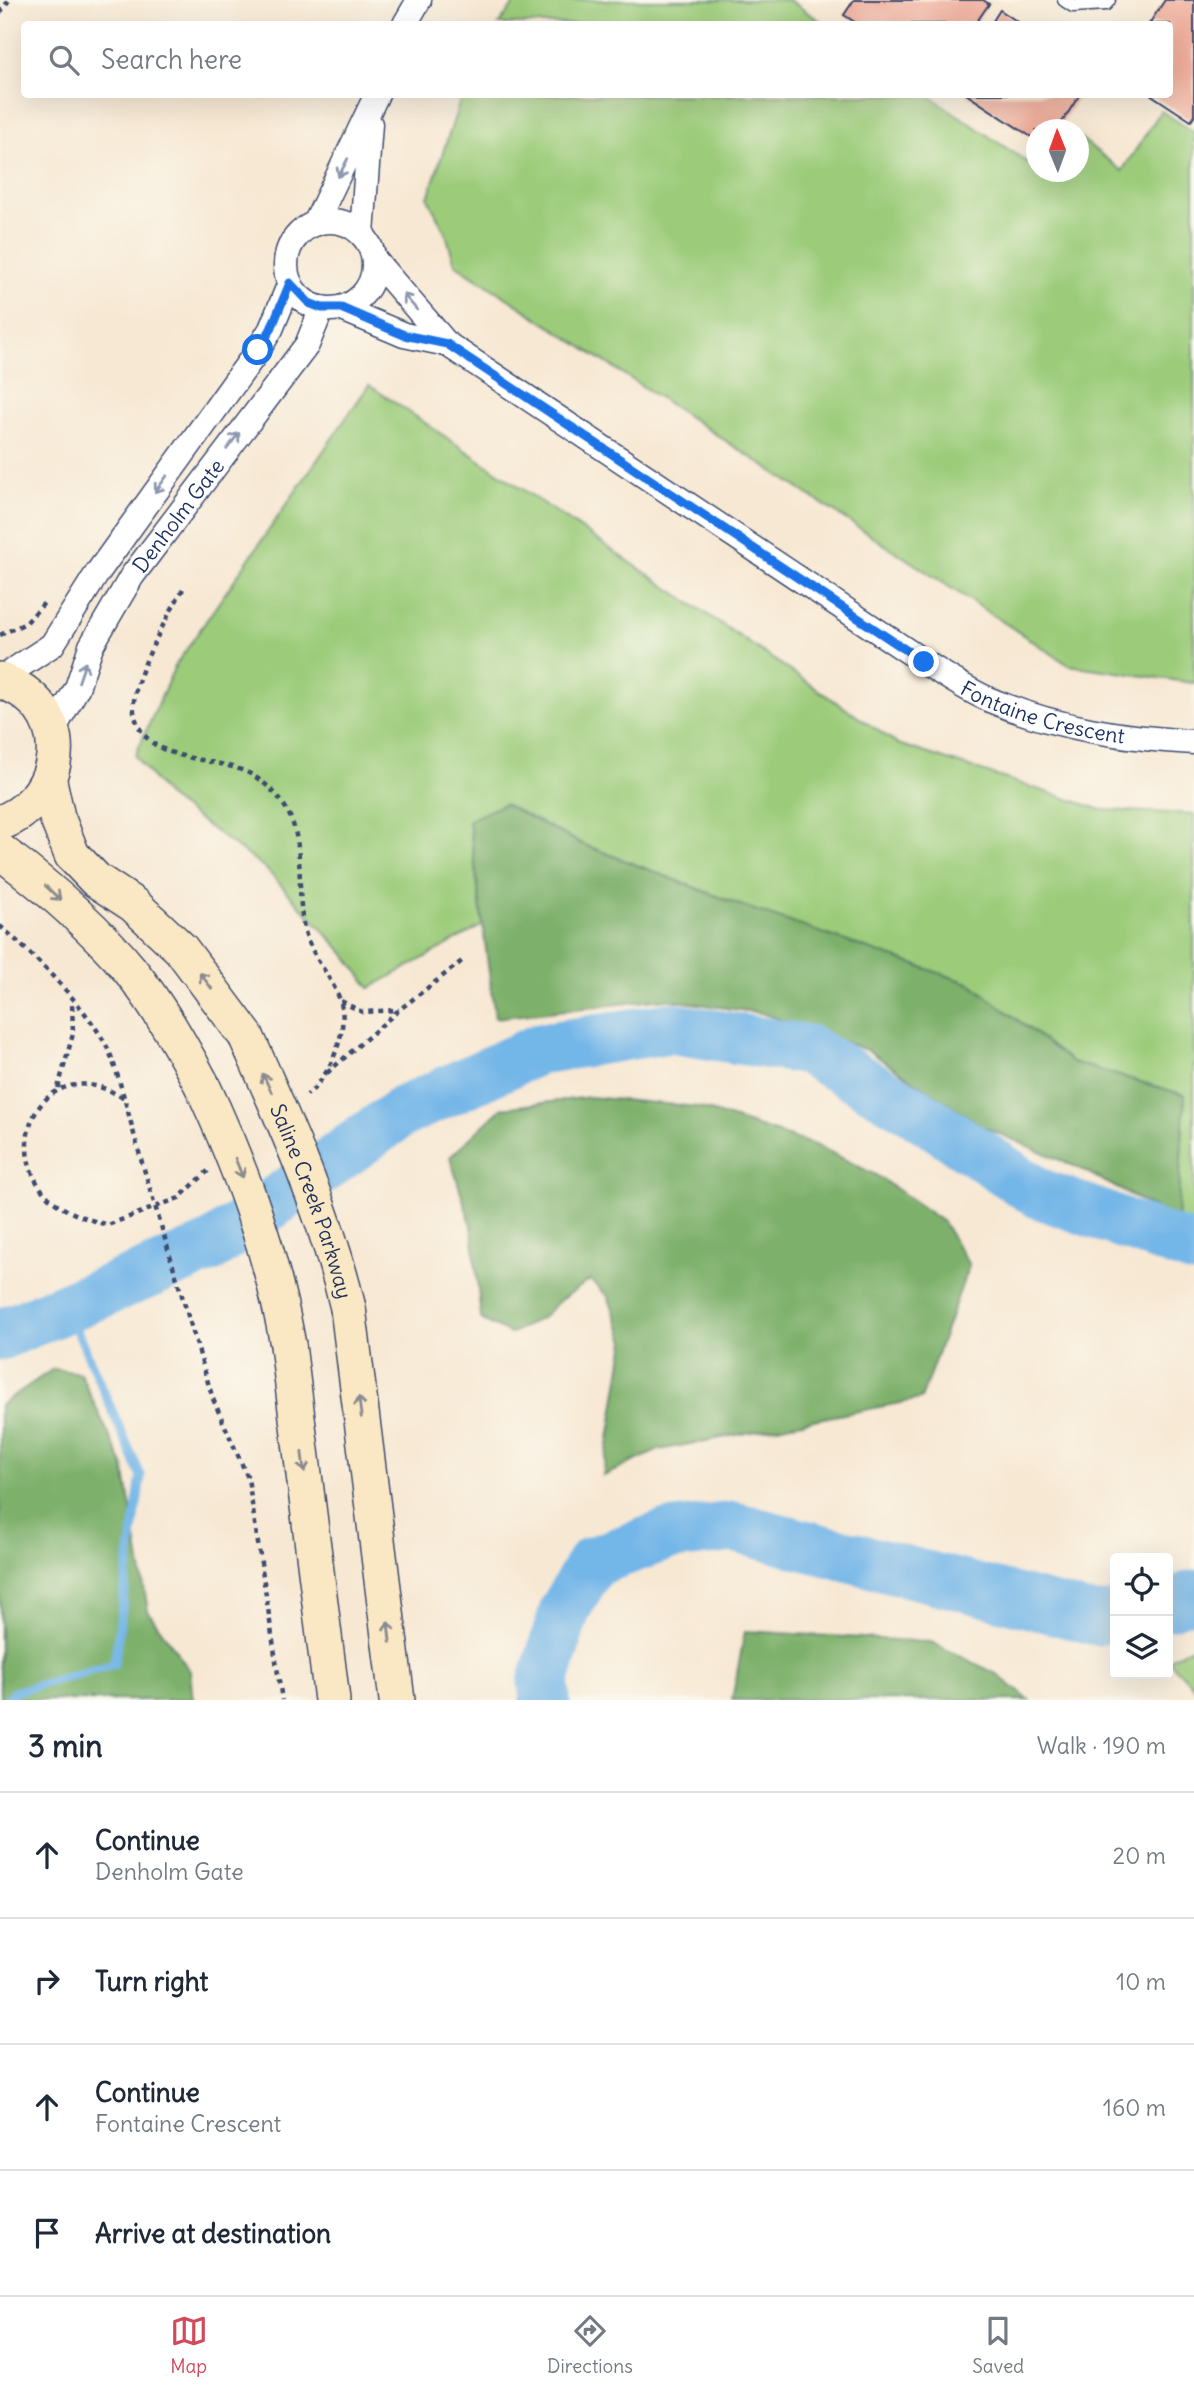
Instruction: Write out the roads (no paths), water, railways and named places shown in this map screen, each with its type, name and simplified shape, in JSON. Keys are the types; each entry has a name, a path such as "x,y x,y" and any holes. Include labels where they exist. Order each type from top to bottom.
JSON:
{"main road":[{"path":"0,679 25,693 42,710 52,732 55,757 49,781 35,803 17,817 0,824"},
{"name":"Saline Creek Parkway","path":"49,781 57,817 72,855 96,880 134,905 181,949 246,1036 306,1177 337,1262 348,1308 397,1700"},
{"path":"0,851 49,888 129,969 159,1011 201,1083 256,1210 277,1286 288,1345 332,1700"}],"street":[{"path":"407,21 419,0"},
{"path":"315,224 374,104"},
{"path":"362,234 340,223 315,224 303,231 288,255 290,283 298,295 331,308 363,295 370,284 374,259 362,234 374,104"},
{"name":"Fontaine Crescent","path":"374,259 447,344 924,662 987,699 1056,724 1138,739 1194,742"},
{"name":"Denholm Gate","path":"0,679 31,661 58,636 98,572 258,350 271,329 290,283"},
{"name":"Denholm Gate","path":"52,732 77,688 91,646 132,576 307,345 331,308"},
{"name":"Fontaine Crescent","path":"331,308 404,335 447,344"}],"lane":[{"path":"1064,0 1073,6 1106,4 1109,0"}],"waterway":[{"path":"0,1335 211,1247 402,1112 539,1049 670,1028 808,1050 916,1112 1038,1193 1194,1249"},
{"path":"8,1700 14,1692 114,1664 141,1476 67,1308"},
{"path":"545,1700 543,1683 565,1609 592,1562 667,1535 734,1527 1097,1620 1110,1617"},
{"path":"1173,1603 1194,1595"}]}
